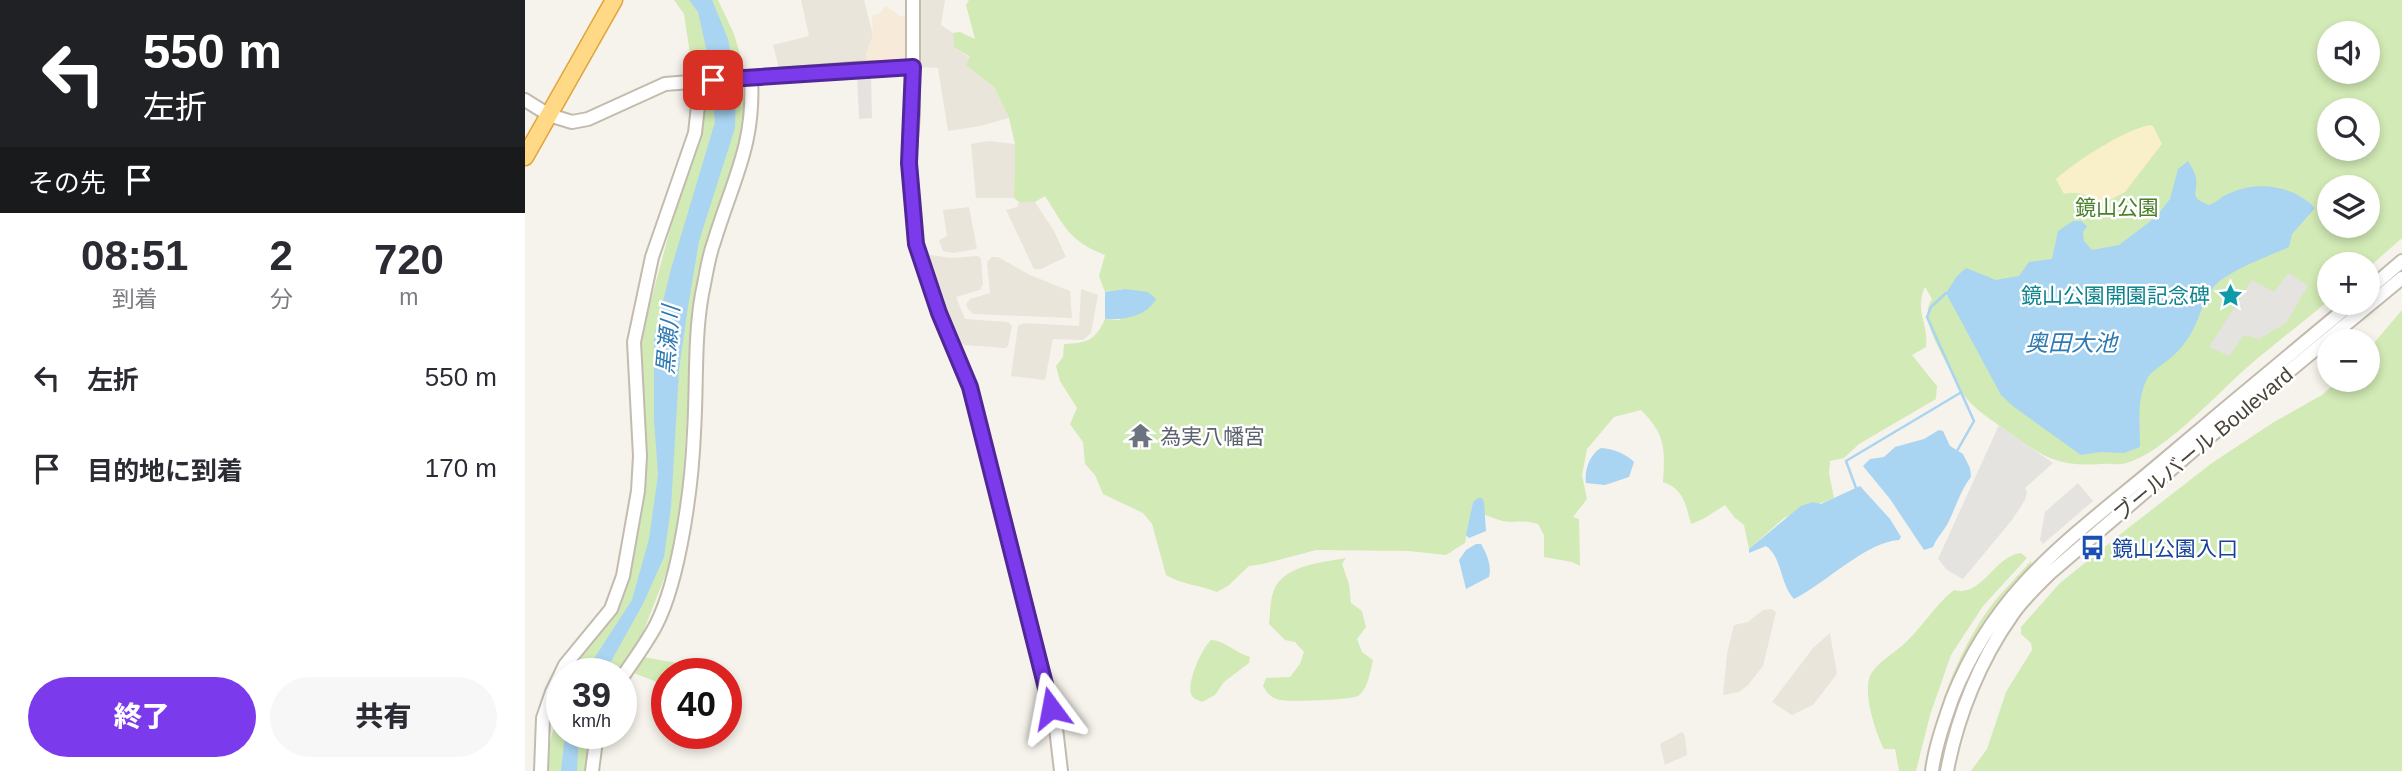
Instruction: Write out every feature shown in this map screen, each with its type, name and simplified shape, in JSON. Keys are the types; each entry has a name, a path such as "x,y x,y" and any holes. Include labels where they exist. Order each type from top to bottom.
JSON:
{"highway":[{"path":"525,157 614,0"}],"street":[{"path":"913,0 909,163 916,244 939,313 970,387 1047,688 1056,728 1061,771"},
{"path":"525,100 549,115 572,122 588,119 665,84 913,67"},
{"path":"635,658 657,624 673,574 689,487 702,297 713,243 748,143 753,111 751,77"},
{"path":"541,771 544,718 552,692 565,665 611,609 622,576 638,491 640,456 635,342 652,257 695,133 698,107 694,81"},
{"path":"2380,280 2402,261"},
{"name":"ブールバール Boulevard","path":"1947,771 1958,729 1987,659 2012,614 2030,593 2196,447 2402,278"},
{"path":"1932,771 1947,713 1968,665 1985,632 2020,586 2090,522 2338,315"},
{"path":"592,771 595,749"}],"shaded area":[{"path":"801,0 864,0 873,35 866,54 866,64 780,72 773,45 809,36"},
{"path":"921,0 945,0 941,25 953,33 954,47 970,58 967,65 994,87 1009,118 948,131 938,68 919,67"},
{"path":"886,6 900,16 906,16 905,59 899,63 866,64 866,54 873,35 872,16 880,13"},
{"path":"857,74 871,74 872,118 859,119"},
{"path":"989,141 1015,144 1014,198 976,198 971,144"},
{"path":"1019,202 1035,202 1054,231 1066,257 1041,269 1034,269 1006,210 1017,207"},
{"path":"969,207 977,249 953,253 943,251 939,240 947,236 943,210"},
{"path":"927,256 951,258 978,256 981,259 983,284 980,290 956,297 965,319 1008,322 1012,326 1008,346 964,345 959,341 944,312 933,281"},
{"path":"992,257 998,257 1030,275 1070,291 1072,318 973,314 966,304 970,299 990,293 987,262"},
{"path":"2289,273 2308,286 2286,323 2259,339 2244,335 2229,356 2209,347 2252,280 2274,292"},
{"path":"1081,289 1098,295 1091,333 1083,340 1053,339 1045,380 1011,376 1018,326 1024,323 1079,326"},
{"path":"1999,425 2053,463 2025,488 2025,500 2012,520 1963,579 1947,570 1938,559"},
{"path":"2078,483 2093,501 2043,544 2040,540 2045,512"},
{"path":"1772,609 1776,612 1763,666 1739,692 1723,695 1727,654 1734,625 1748,622 1763,610"},
{"path":"1830,633 1837,674 1813,705 1792,715 1772,702 1813,648"},
{"path":"1682,732 1687,755 1665,765 1660,744"}],"green space":[{"path":"674,0 718,0 734,34 752,95 705,279 687,412 680,538 640,640 629,658 579,658 614,609 640,456 638,348 674,215 698,107 684,14"},
{"name":"鏡山公園","path":"969,0 2402,0 2402,238 2380,257 2380,252 2317,252 2317,310 2169,438 2137,459 2122,464 2087,465 2053,459 2034,450 1979,410 1958,387 1934,338 1928,317 1928,307 1932,299 1925,287 1921,310 1926,331 1926,347 1912,355 1937,386 1936,399 1859,444 1844,458 1830,461 1829,473 1834,498 1784,518 1749,549 1744,525 1725,505 1691,524 1679,493 1663,482 1662,443 1655,427 1641,410 1614,417 1587,449 1582,475 1587,499 1573,517 1579,519 1580,566 1544,557 1544,535 1538,524 1497,519 1483,514 1484,502 1473,502 1465,543 1446,555 1409,551 1316,550 1249,566 1229,585 1217,592 1166,575 1152,524 1143,513 1103,494 1095,475 1085,464 1083,442 1070,424 1077,408 1060,381 1056,366 1063,357 1064,344 1079,343 1094,336 1105,319 1120,320 1125,289 1105,292 1099,276 1105,255 1075,238 1063,225 1045,196 1035,202 1019,202 1014,198 1015,144 1009,118 994,87 966,65 970,57 954,47 953,33 960,32 975,39 966,5"},
{"path":"2402,310 2402,771 1971,771 1987,749 2006,692 2032,650 2031,643 2021,634 2021,627 2060,583 2212,463 2274,422 2325,392 2380,392 2380,336"},
{"path":"2021,553 2027,558 1983,606 1951,655 1930,715 1916,771 1899,771 1895,749 1884,749 1873,721 1868,698 1869,678 1954,590 1973,588 2003,561"},
{"path":"1346,558 1342,564 1349,584 1351,603 1362,611 1366,627 1357,639 1362,652 1373,660 1364,689 1358,696 1344,699 1294,701 1274,698 1263,686 1266,678 1290,677 1300,664 1304,652 1295,642 1285,640 1269,624 1271,599 1276,586 1283,578 1302,567"},
{"path":"2031,561 2032,567 2000,602 1986,623 1927,771 1924,771 1943,702 1971,636 1998,597"},
{"path":"1211,640 1250,657 1249,663 1224,682 1215,695 1202,702 1192,696 1191,684 1199,658"},
{"path":"643,657 651,658 651,680 637,674 637,664"},
{"path":"548,749 597,749 598,771 542,771"}],"sand":[{"path":"2150,125 2162,144 2125,192 2104,203 2089,196 2064,194 2056,179 2114,140"}],"water":[{"name":"黒瀬川","path":"689,0 712,0 728,39 736,84 735,128 699,241 687,313 679,370 671,507 664,557 643,604 613,658 595,658 632,600 649,539 658,475 654,419 654,337 671,269 715,122 708,57 698,12"},
{"name":"奥田大池","path":"2188,161 2195,176 2196,197 2209,205 2239,190 2262,186 2296,194 2315,208 2292,234 2289,247 2237,270 2215,285 2185,343 2153,371 2144,385 2140,403 2140,447 2124,453 2100,452 2081,455 2001,395 1946,293 1966,268 1996,280 2019,276 2029,262 2052,259 2058,231 2073,221 2081,221 2087,226 2083,232 2084,241 2092,250 2119,245 2156,217 2170,199 2178,169"},
{"path":"1125,289 1148,292 1156,299 1140,314 1105,319 1105,292"},
{"path":"1939,430 1943,431 1950,446 1963,454 1971,477 1933,547 1924,550 1890,499 1863,466 1870,459 1884,457 1895,447 1924,439"},
{"path":"1601,448 1619,452 1634,462 1629,477 1605,485 1586,483 1589,463"},
{"path":"1860,486 1890,519 1901,537 1860,555 1794,599 1771,551 1766,546 1749,553 1749,549 1801,506 1813,502 1821,504"},
{"path":"1482,498 1484,502 1486,531 1469,538 1466,535 1473,502"},
{"path":"1481,544 1487,556 1489,577 1466,589 1459,560 1466,550"},
{"path":"563,749 578,749 577,771 561,771"}],"waterway":[{"path":"1946,293 1931,307 1927,317 1974,421 1957,451"},
{"path":"1856,488 1846,461 1960,393"}],"place":[{"name":"鏡山公園開園記念碑","path":"2230,295"},
{"name":"為実八幡宮","path":"1140,436"},
{"name":"鏡山公園入口","path":"2092,548"}],"route":[{"path":"713,80 913,67 909,163 916,244 939,313 970,387 1051,708"}]}
